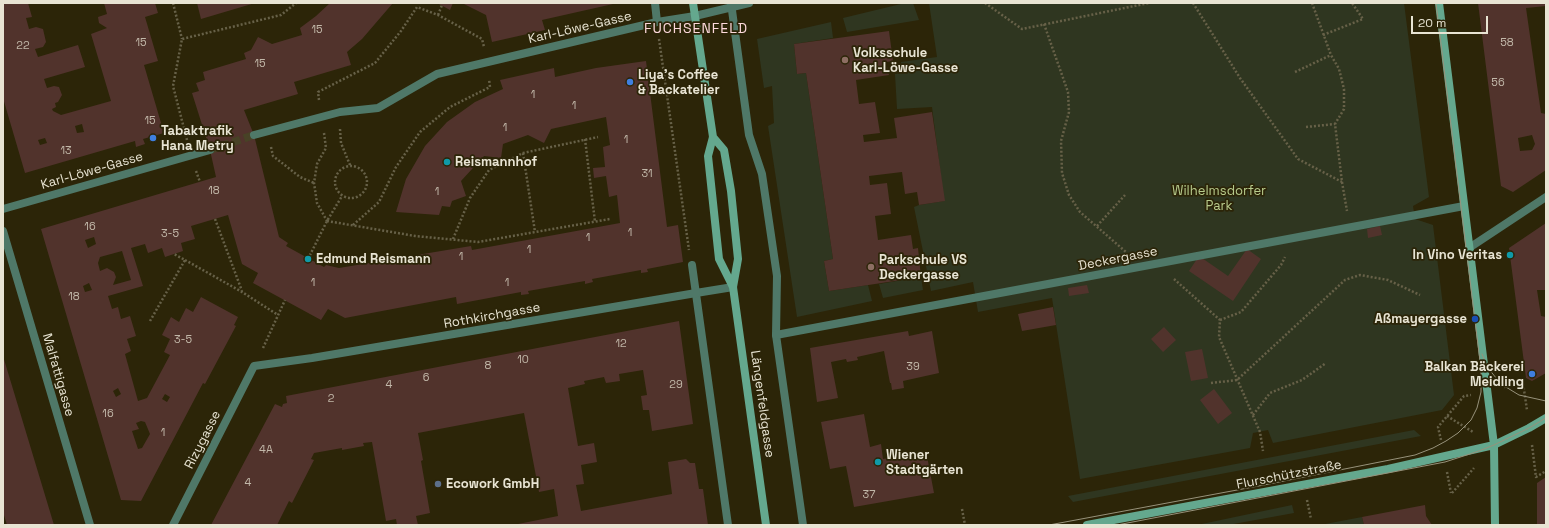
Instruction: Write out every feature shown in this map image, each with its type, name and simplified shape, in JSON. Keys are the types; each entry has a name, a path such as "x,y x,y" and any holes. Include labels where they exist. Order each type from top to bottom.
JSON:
{"street":[{"path":"655,3 657,22"},
{"name":"Längenfeldgasse","path":"693,3 713,137 708,156 718,259 733,287"},
{"name":"Karl-Löwe-Gasse","path":"254,135 340,112 378,108 437,74 657,22 695,16 731,5 749,3"},
{"path":"1439,3 1494,445 1495,525"},
{"path":"731,5 749,135 762,174 777,276 776,335 803,525"},
{"name":"Längenfeldgasse","path":"713,137 724,150 731,191 738,259 733,287 766,525"},
{"name":"Karl-Löwe-Gasse","path":"3,208 210,150"},
{"path":"1469,248 1546,197"},
{"name":"Deckergasse","path":"776,335 1464,206"},
{"name":"Malfattigasse","path":"3,231 90,525"},
{"path":"692,265 728,525"},
{"name":"Rothkirchgasse","path":"254,366 312,358 733,287"},
{"name":"Rizygasse","path":"173,525 254,366"},
{"name":"Flurschützstraße","path":"1087,525 1388,469 1494,445 1546,418"}],"path":[{"path":"173,3 182,39 173,86 191,155"},
{"path":"182,39 281,15 296,3"},
{"path":"985,3 1022,29 1148,3"},
{"path":"1193,3 1240,78 1298,159 1342,182"},
{"path":"1312,3 1331,55 1339,69 1344,89 1344,109 1335,124 1345,198"},
{"path":"1324,35 1363,19 1352,3"},
{"path":"438,15 442,5"},
{"path":"327,221 317,203 314,183 317,164 326,148 318,92 375,62 401,31 417,7 438,15 482,39"},
{"path":"657,22 692,265"},
{"path":"1044,24 1068,92 1069,112 1061,140 1062,173 1069,194 1080,212 1126,252 1134,268"},
{"path":"1295,72 1331,55"},
{"path":"354,225 379,202 396,167 420,132 450,107 490,87 487,62"},
{"path":"1306,127 1335,124"},
{"path":"269,131 273,156 300,177 314,183"},
{"path":"454,239 470,198 489,170 524,153 598,136"},
{"path":"586,139 594,222"},
{"path":"340,143 350,165"},
{"path":"524,153 535,232"},
{"path":"350,165 360,168 367,175 368,186 362,194 353,199 342,196 336,188 335,178 340,170 350,165"},
{"path":"1097,226 1125,195"},
{"path":"308,259 327,221 342,196"},
{"path":"215,219 242,292"},
{"path":"327,221 415,236 478,242 610,219"},
{"path":"1220,320 1241,312 1281,265 1294,238"},
{"path":"174,254 242,292 278,315"},
{"path":"150,321 185,260"},
{"path":"1157,264 1220,320"},
{"path":"1211,384 1237,380 1345,280 1360,276 1388,280 1420,295"},
{"path":"254,366 285,300"},
{"path":"1220,320 1219,337 1260,432 1263,451"},
{"path":"1253,415 1270,393 1302,380 1326,363"},
{"path":"1536,477 1546,471"},
{"path":"1306,495 1311,519"},
{"path":"962,509 966,525"}],"green space":[{"path":"905,3 913,3 919,20 847,32 843,18"},
{"name":"Wilhelmsdorfer Park","path":"929,3 1404,3 1429,197 1413,206 1415,219 1433,225 1454,395 1442,410 1273,443 1268,430 1253,433 1250,448 1080,479 1052,298 978,312 973,282 931,291 914,207 944,201 932,107 897,109 895,74 901,73 901,62 937,57"},
{"path":"831,22 833,38 794,44 797,74 806,73 833,259 824,261 829,291 868,285 872,301 797,317 768,126 774,123 772,86 764,88 757,39"},
{"path":"921,277 923,290 883,298 879,284"},
{"path":"1414,430 1421,436 1073,502 1068,496"},
{"path":"1292,505 1294,513 1228,525 1197,525"},
{"path":"1362,517 1364,525 1320,525"}],"building":[{"path":"3,3 28,3 32,17 26,18 29,29 36,27 43,29 46,42 43,47 35,49 38,57 78,45 85,67 44,79 47,88 54,86 59,87 62,95 58,102 55,103 56,107 52,109 61,115 111,101 91,34 107,28 99,23 98,17 107,14 104,3 155,3 158,13 145,17 158,61 144,65 164,133 143,139 145,144 136,147 135,141 25,173 3,98","holes":["82,124 84,132 77,133 75,126","45,138 47,143 40,145 38,140"]},
{"path":"197,3 255,3 201,19"},
{"name":"Reismannhof","path":"330,3 393,3 362,39 347,52 351,65 294,82 298,94 244,110 254,135 279,237 288,243 286,246 324,267 326,265 339,268 471,246 472,250 620,223 617,195 609,197 606,176 594,178 593,168 605,167 603,147 610,145 606,117 551,129 544,143 528,135 503,144 501,158 484,156 461,181 466,196 452,201 450,207 442,206 439,215 396,212 406,179 425,146 447,122 475,102 503,89 500,80 554,68 555,77 596,68 646,61 667,227 678,225 683,262 647,269 648,272 641,273 641,270 592,279 593,282 585,284 585,281 528,291 529,294 521,295 521,292 457,304 456,297 345,318 328,309 321,320 253,283 258,273 242,264 228,215 191,226 195,239 181,243 183,251 165,257 162,248 148,253 145,244 131,248 143,286 108,296 112,309 118,307 121,319 130,316 136,336 127,339 131,351 125,354 138,401 147,398 170,355 164,352 170,339 162,335 171,317 179,322 186,308 193,312 201,297 238,317 234,325 236,326 205,384 203,383 141,501 121,500 41,229 216,177 210,150 192,93 199,91 196,83 205,80 203,72 246,59 244,53 251,50 258,37 272,44 302,35 300,28","holes":["94,237 96,244 88,248 85,240","122,251 131,280 113,285 116,277 114,272 107,268 100,271 98,263 100,257","89,283 92,290 85,292 83,286","118,388 121,394 116,397 113,391","165,394 170,397 167,402 162,399","141,421 145,422 150,434 142,448 138,449 132,431 139,429 136,423"]},
{"path":"437,3 453,3 450,10"},
{"path":"462,3 613,4 542,20 545,30 492,42 486,15"},
{"path":"1478,3 1546,3 1546,6 1526,8 1541,113 1546,114 1546,170 1513,192 1501,186","holes":["1532,135 1535,144 1532,150 1520,151 1518,138"]},
{"path":"889,31 893,61 886,62 889,75 856,80 859,104 875,102 880,133 863,135 864,142 897,138 894,118 932,112 945,201 919,205 917,192 905,194 902,172 869,176 870,185 887,183 891,214 875,216 878,240 911,235 913,249 918,248 921,277 829,291 824,261 833,259 806,73 797,74 794,44"},
{"path":"1546,223 1546,290 1537,290 1541,316 1546,317 1546,373 1532,381 1526,378 1509,248"},
{"path":"1380,226 1382,235 1368,238 1367,229"},
{"path":"1247,249 1261,259 1233,301 1189,271 1199,256 1228,276"},
{"path":"1087,285 1089,293 1069,296 1068,288"},
{"path":"1053,307 1056,325 1022,331 1018,314"},
{"path":"679,321 693,424 652,431 649,410 643,410 641,396 647,395 643,370 619,374 620,381 606,383 604,377 584,381 585,384 568,388 578,446 594,443 597,462 581,465 584,484 576,485 581,511 672,494 668,462 686,459 690,463 695,463 699,489 703,489 708,525 513,525 558,516 554,489 539,492 524,413 418,433 430,513 416,516 418,525 397,525 396,519 386,521 372,442 363,443 364,446 314,453 311,459 314,460 292,503 289,501 277,525 211,525 275,404 282,407 283,404 287,403 286,396"},
{"path":"1164,327 1176,340 1163,352 1151,339"},
{"path":"908,331 909,336 932,331 939,373 903,381 904,388 892,390 884,351 857,357 858,360 847,362 846,359 831,362 838,398 817,402 810,348"},
{"path":"1202,349 1208,378 1191,381 1185,352"},
{"path":"3,356 54,525 7,525 3,512"},
{"path":"1214,389 1232,413 1218,424 1200,400"},
{"name":"Wiener Stadtgärten","path":"864,414 870,447 881,444 883,459 926,451 934,493 854,507 846,466 830,469 821,422"},
{"path":"1546,477 1546,525 1537,525 1537,483"},
{"path":"1425,505 1426,516 1432,525 1364,525 1362,517"}],"tunnel":[{"path":"210,150 254,135"}],"tram line":[{"path":"1049,525 1415,455 1446,441 1458,433 1471,420 1477,408 1481,392 1481,369 1436,3"},
{"path":"1482,354 1488,368 1501,384 1519,395 1546,401"},
{"path":"1117,525 1445,462 1494,445 1546,418"}],"place":[{"name":"Volksschule Karl-Löwe-Gasse","path":"845,60"},
{"name":"Liya's Coffee & Backatelier","path":"630,82"},
{"name":"Tabaktrafik Hana Metry","path":"153,138"},
{"name":"Reismannhof","path":"447,162"},
{"name":"In Vino Veritas","path":"1510,255"},
{"name":"Edmund Reismann","path":"308,259"},
{"name":"Parkschule VS Deckergasse","path":"871,267"},
{"name":"Aßmayergasse","path":"1475,319"},
{"name":"Balkan Bäckerei Meidling","path":"1532,374"},
{"name":"Wiener Stadtgärten","path":"878,462"},
{"name":"Ecowork GmbH","path":"438,484"}],"district":[{"name":"FUCHSENFELD","path":"696,29"}]}
